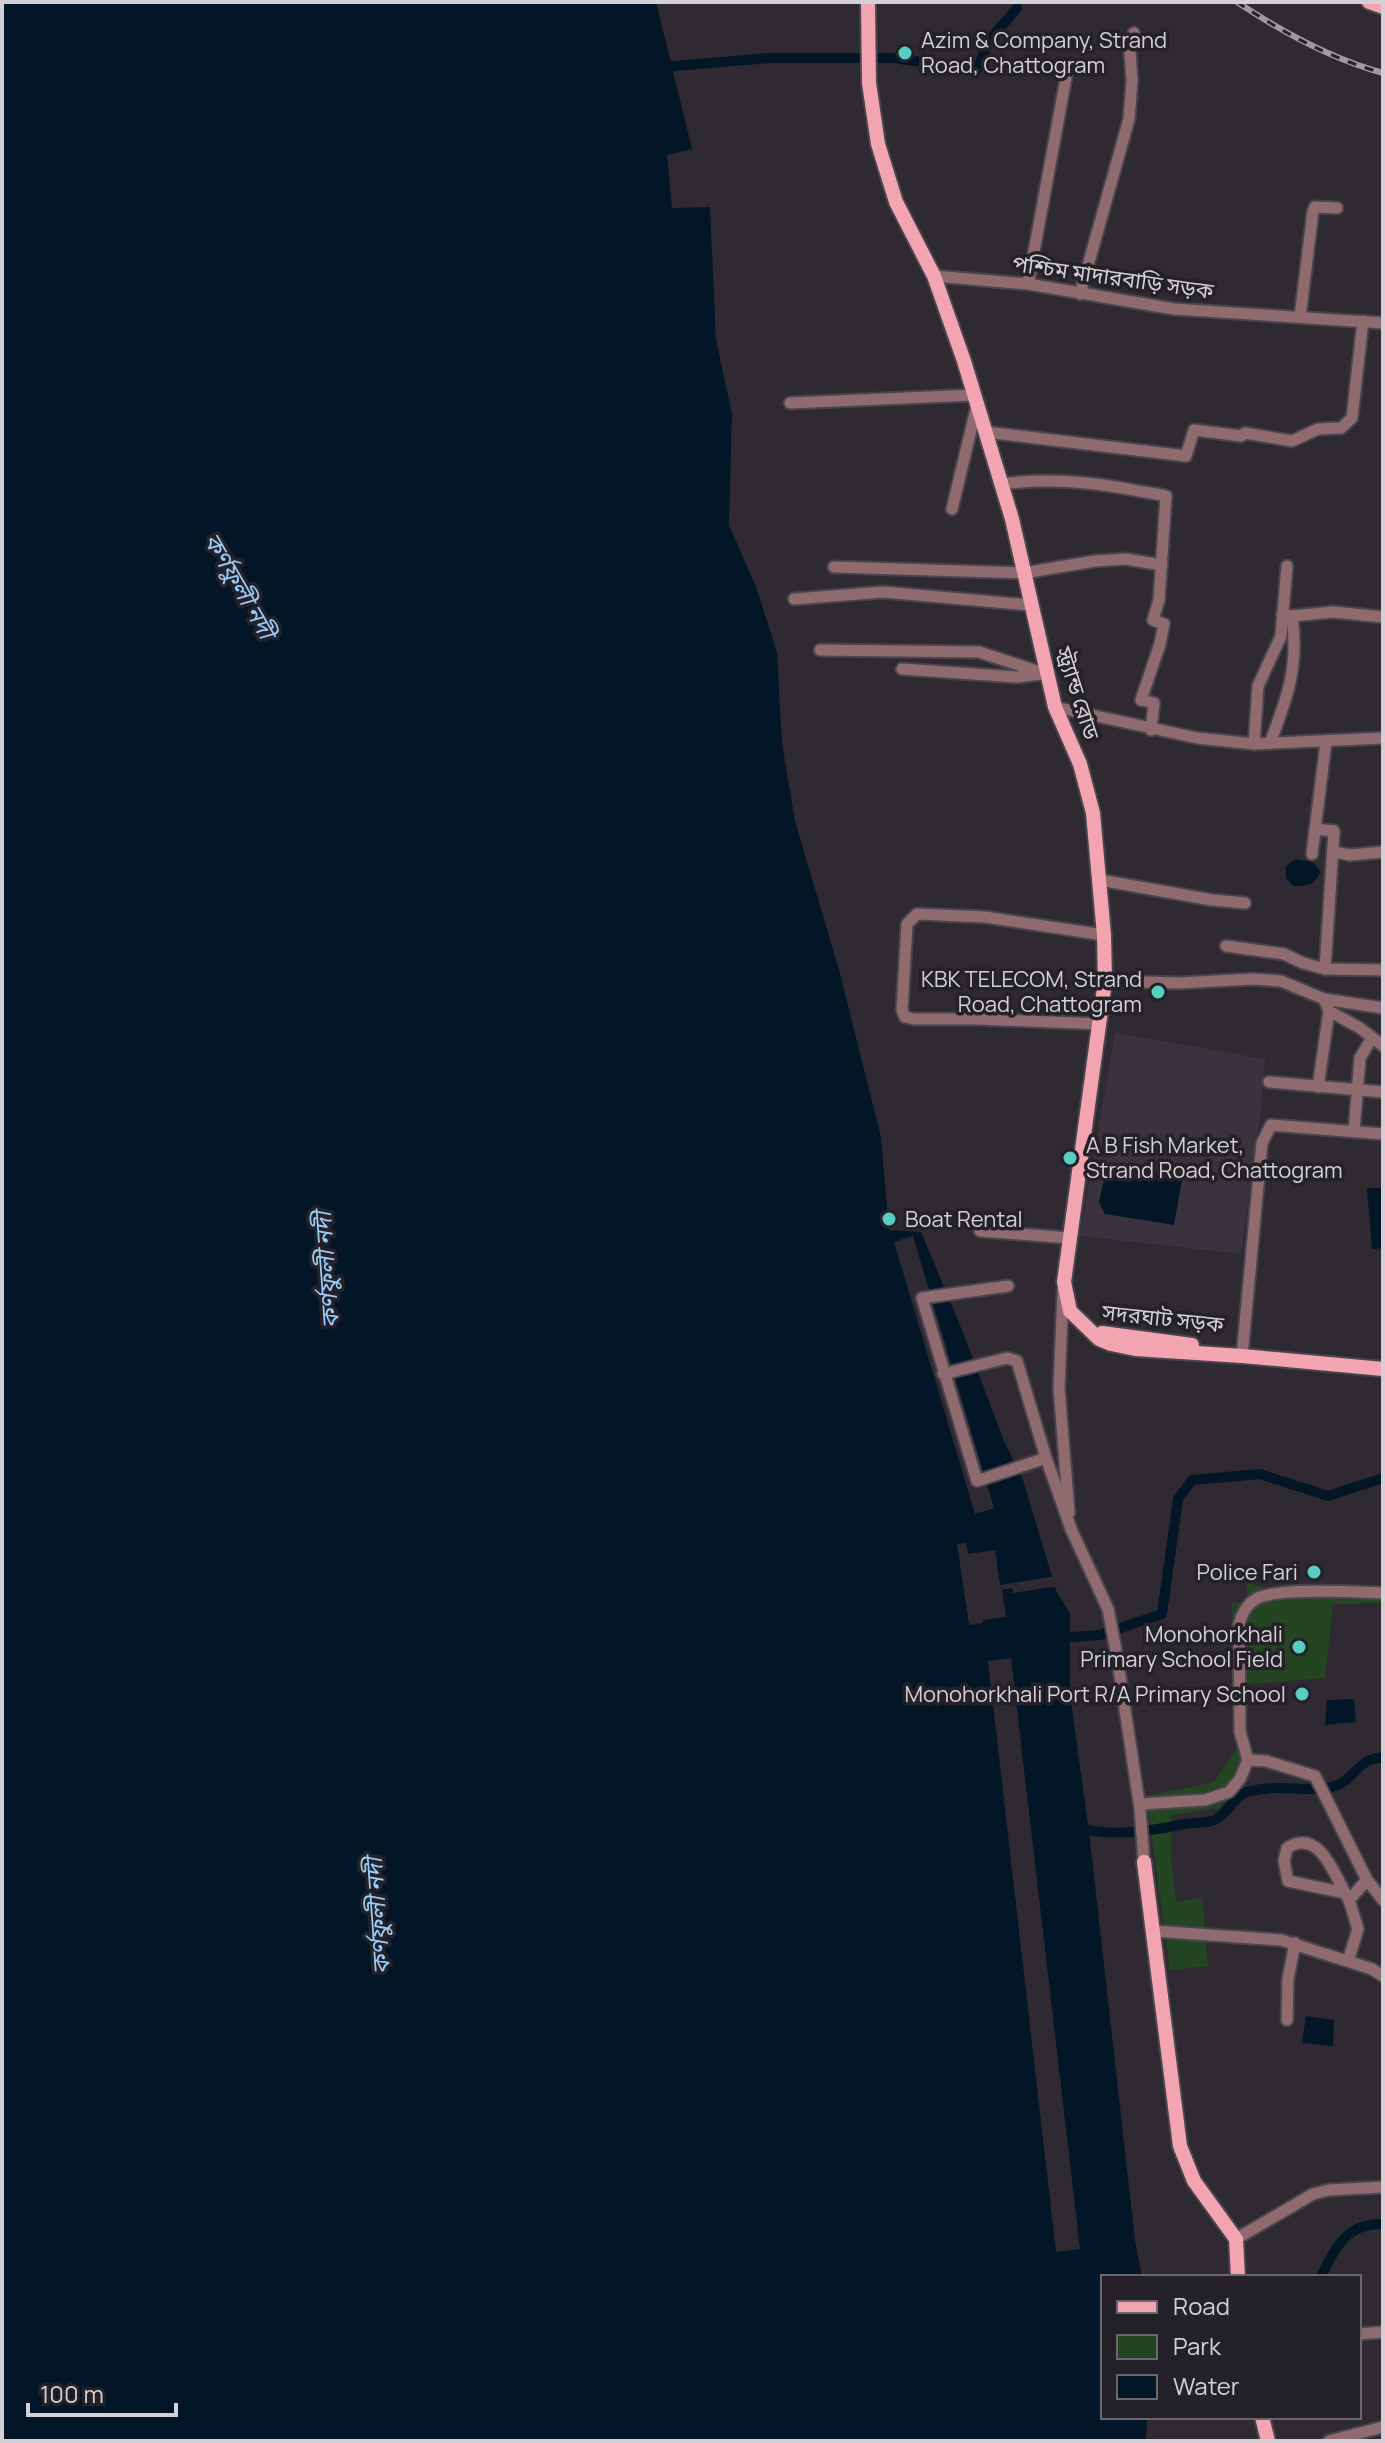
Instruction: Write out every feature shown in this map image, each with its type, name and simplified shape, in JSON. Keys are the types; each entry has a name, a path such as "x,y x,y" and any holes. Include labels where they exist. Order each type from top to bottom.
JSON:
{"main road":[{"name":"স্ট্র্যান্ড রোড","path":"868,2 869,83 878,144 896,202 934,276 976,399 1002,484 1055,707 1080,764 1093,813 1105,981 1064,1282 1070,1311 1090,1331"},
{"path":"1369,2 1383,7"},
{"name":"সদরঘাট সড়ক","path":"1090,1331 1111,1344 1135,1349 1383,1360"},
{"name":"সদরঘাট সড়ক","path":"1242,1352 1383,1369"},
{"path":"1144,1862 1180,2146 1194,2181 1236,2239 1238,2275"},
{"path":"1262,2419 1268,2441"}],"street":[{"path":"1080,294 1129,119 1132,81 1130,52 1134,33"},
{"path":"1028,284 1066,78"},
{"path":"1300,317 1313,211 1315,207 1337,208"},
{"name":"পশ্চিম মাদারবাড়ি সড়ক","path":"934,276 1028,284 1174,309 1383,323"},
{"path":"986,432 1186,456 1194,430 1241,436 1245,433 1292,441 1318,429 1341,428 1352,418 1363,321"},
{"path":"790,403 976,399 952,509"},
{"path":"1002,484 1069,480 1166,496 1159,600 1153,620 1164,624 1141,700 1154,703 1151,730"},
{"path":"834,567 1024,573 1125,559 1162,565"},
{"path":"1270,743 1296,652 1287,615 1287,566"},
{"path":"794,599 883,592 1030,605"},
{"path":"1287,615 1333,612 1383,617"},
{"path":"1254,744 1258,686 1287,615"},
{"path":"820,650 979,652 1046,674"},
{"path":"902,669 1017,677 1046,674"},
{"path":"1055,707 1151,730 1254,744 1383,738"},
{"path":"1312,854 1326,742"},
{"path":"1315,829 1334,830 1325,969"},
{"path":"1334,852 1350,855 1383,852"},
{"path":"1100,880 1245,903"},
{"path":"1100,1024 905,1017 902,1010 904,962 907,924 917,914 985,917 1104,935"},
{"path":"1226,946 1284,954 1325,969 1383,970"},
{"path":"1105,981 1281,981 1326,1005 1383,1046"},
{"path":"1326,1005 1383,1008"},
{"path":"1318,1087 1326,1005"},
{"path":"1354,1131 1360,1058 1372,1038"},
{"path":"1269,1082 1383,1092"},
{"path":"1242,1352 1262,1143 1271,1125 1383,1134"},
{"path":"980,1231 1070,1238"},
{"path":"1064,1282 1059,1388 1071,1529"},
{"path":"1008,1286 922,1298 977,1481 1032,1460 1046,1458"},
{"path":"943,1374 1007,1358 1017,1361 1071,1529 1108,1609 1140,1807 1144,1862"},
{"path":"1140,1807 1205,1800 1229,1792 1240,1779 1248,1760 1240,1732 1239,1625 1249,1604 1263,1596 1305,1591 1383,1593"},
{"path":"1248,1760 1266,1761 1315,1776 1367,1880 1383,1900"},
{"path":"1347,1896 1288,1881 1284,1861 1287,1848 1296,1842 1305,1842 1320,1849 1347,1896 1358,1929 1348,1961"},
{"path":"1347,1896 1367,1880"},
{"path":"1153,1931 1295,1943 1372,1969 1383,1976"},
{"path":"1287,2020 1288,1979 1295,1943"},
{"path":"1236,2239 1313,2194 1383,2187"},
{"path":"1361,2334 1383,2332"},
{"path":"1329,2441 1383,2427"}],"shaded area":[{"path":"1115,1033 1265,1059 1241,1254 1080,1236"}],"green space":[{"path":"1247,1582 1278,1592 1314,1584 1383,1588 1383,1603 1333,1604 1325,1678 1248,1684 1246,1743 1251,1747 1254,1767 1219,1808 1171,1815 1176,1902 1202,1897 1208,1966 1170,1970 1146,1796 1214,1782 1236,1750 1232,1603 1247,1602"}],"water":[{"name":"কর্ণফুলী নদী","path":"2,2 656,2 692,149 667,155 672,208 710,207 716,340 732,414 729,525 756,587 777,652 782,744 795,821 839,970 881,1137 889,1230 921,1232 1004,1441 1022,1477 1057,1593 1070,1613 1070,1694 1142,2275 1101,2275 1101,2419 1147,2419 1146,2441 2,2441"},
{"path":"1295,859 1313,862 1321,872 1313,883 1293,886 1286,878 1286,866"},
{"path":"1107,1167 1177,1172 1182,1180 1174,1225 1105,1214 1099,1202"},
{"path":"1367,1188 1383,1188 1383,1248 1372,1249"},
{"path":"1354,1699 1356,1722 1325,1725 1327,1700"},
{"path":"1306,2016 1334,2020 1333,2046 1302,2043"}],"pier":[{"path":"913,1236 994,1508 975,1514 894,1242"},
{"path":"966,1543 968,1554 995,1550 1000,1585 1056,1576 1059,1586 1013,1593 1012,1588 1002,1590 1006,1617 969,1625 957,1544"},
{"path":"1011,1658 1080,2249 1056,2252 988,1661"}],"waterway":[{"path":"663,67 771,58 893,58 977,70 988,42 1017,8"},
{"path":"1057,1638 1100,1635 1162,1614 1178,1499 1192,1480 1260,1474 1328,1496 1383,1478"},
{"path":"1077,1826 1115,1833 1212,1821 1247,1792 1269,1788 1332,1787 1368,1761 1383,1757"},
{"path":"1322,2275 1343,2239 1360,2228 1383,2224"}],"railway":[{"path":"1237,2 1307,44 1383,73"}],"place":[{"name":"Azim & Company, Strand Road, Chattogram","path":"905,53"},
{"name":"KBK TELECOM, Strand Road, Chattogram","path":"1158,992"},
{"name":"A B Fish Market, Strand Road, Chattogram","path":"1070,1158"},
{"name":"Boat Rental","path":"889,1219"},
{"name":"Police Fari","path":"1314,1572"},
{"name":"Monohorkhali Primary School Field","path":"1299,1647"},
{"name":"Monohorkhali Port R/A Primary School","path":"1302,1694"}]}
